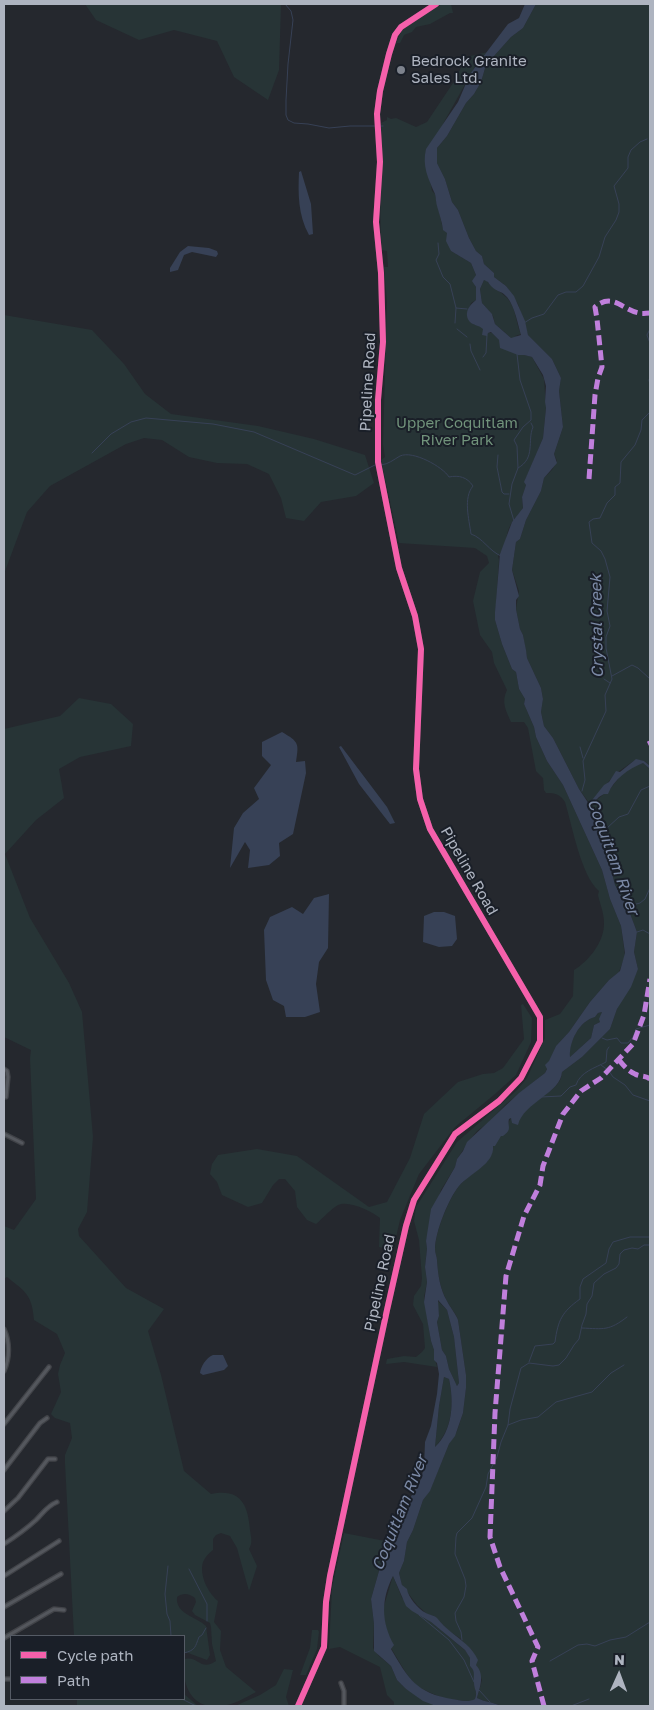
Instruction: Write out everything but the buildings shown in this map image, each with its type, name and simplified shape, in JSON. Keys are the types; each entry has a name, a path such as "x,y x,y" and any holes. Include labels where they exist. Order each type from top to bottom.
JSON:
{"street":[{"name":"Pipeline Road","path":"298,1706 324,1647 326,1602 330,1576 409,1214 420,1189 455,1134 499,1101 521,1078 540,1041 540,1017 430,829 417,784 421,649 415,616 399,568 378,462 378,395 384,342 381,273 376,222 380,162 377,122 382,83 396,32 436,4"},
{"path":"4,1069 7,1071 8,1077 6,1097"},
{"path":"4,1134 22,1143"},
{"path":"4,1329 8,1341 8,1358 4,1372"},
{"path":"4,1424 49,1367"},
{"path":"4,1470 40,1423 48,1418"},
{"path":"4,1511 18,1498 48,1459 55,1459"},
{"path":"4,1544 15,1537 50,1505 57,1502"},
{"path":"4,1576 59,1542"},
{"path":"4,1607 60,1574"},
{"path":"4,1638 54,1609 64,1610"},
{"path":"341,1683 344,1691 344,1706"}],"green space":[{"path":"85,4 281,4 279,70 268,100 234,77 217,41 174,30 139,40 96,20"},
{"path":"441,4 451,4 453,13 430,24 416,27 412,32 404,35 400,43 396,43 402,30"},
{"path":"536,4 650,4 650,766 644,761 635,760 615,774 590,804 579,789 553,738 544,726 541,712 543,699 541,688 527,658 516,609 519,591 512,570 516,542 520,539 526,520 541,491 544,478 557,461 554,454 563,427 559,391 561,378 552,359 528,335 518,304 506,286 494,277 494,273 484,264 482,256 476,251 458,210 452,202 445,179 437,163 437,148 447,136 466,103 474,94 481,82 486,65 511,37 523,28"},
{"name":"Upper Coquitlam River Park","path":"488,52 478,61 444,122 427,162 432,191 435,194 443,229 447,233 451,251 471,263 476,275 474,279 477,292 476,300 471,303 467,315 471,323 482,327 488,333 492,333 500,341 520,354 532,357 544,379 546,408 543,438 525,481 526,485 522,497 523,508 511,524 504,548 498,556 495,620 512,669 516,672 519,689 525,699 524,704 534,727 536,737 547,761 563,785 602,870 610,899 621,926 625,956 619,972 609,980 590,1002 569,1032 556,1046 545,1073 506,1104 488,1123 477,1131 457,1159 455,1167 441,1190 426,1241 425,1267 427,1282 424,1297 437,1367 404,1362 386,1364 387,1359 404,1356 416,1357 425,1348 423,1324 413,1305 414,1296 421,1286 422,1278 419,1240 414,1221 416,1207 457,1142 517,1090 527,1078 545,1038 545,1020 560,1014 573,996 574,970 595,950 604,929 603,912 598,895 599,891 587,874 582,862 565,802 559,796 546,793 544,790 543,778 536,771 528,728 524,722 511,722 504,702 507,690 494,663 492,652 480,635 473,601 480,572 489,563 487,556 475,548 399,543 381,460 385,457 383,444 387,302 384,267 388,267 387,251 382,250 381,234 381,123 387,120 387,117 391,119 396,118 416,127 427,122 455,80 466,57"},
{"path":"484,280 509,301 514,310 521,334 515,336 520,337 526,349 513,348 504,342 504,338 510,337 495,324 493,316 482,303 480,289"},
{"path":"4,315 92,330 124,364 145,394 171,414 258,426 314,439 365,455 374,483 356,496 321,502 304,521 286,518 281,498 269,474 247,464 217,463 189,457 162,440 144,438 126,444 50,486 27,512 4,574"},
{"path":"79,698 111,704 133,724 131,746 80,757 59,769 64,798 36,820 5,854 30,918 69,983 82,1012 93,1137 87,1212 78,1229 79,1236 126,1288 164,1309 148,1331 161,1375 184,1471 211,1494 221,1493 236,1496 245,1506 247,1513 251,1540 249,1549 257,1566 249,1591 237,1548 230,1536 221,1533 216,1535 213,1539 213,1550 205,1558 202,1567 205,1583 218,1601 214,1622 221,1631 220,1650 226,1667 256,1692 246,1698 221,1706 208,1706 195,1699 187,1688 185,1681 185,1659 193,1659 206,1665 216,1661 210,1623 195,1615 192,1611 196,1602 195,1598 191,1595 180,1595 177,1597 177,1603 183,1611 206,1626 210,1655 207,1660 185,1653 185,1635 74,1635 65,1463 65,1455 72,1438 70,1423 55,1418 51,1414 61,1392 58,1374 65,1353 57,1334 34,1320 32,1305 27,1295 7,1277 4,1279 4,1226 14,1230 36,1199 31,1050 4,1037 4,729 60,716"},
{"path":"643,763 650,769 650,1706 501,1706 477,1698 482,1680 461,1639 449,1631 434,1616 427,1614 417,1605 402,1585 399,1573 404,1561 407,1542 423,1500 430,1490 449,1444 457,1431 463,1413 466,1388 466,1375 458,1320 447,1301 439,1276 435,1250 437,1234 443,1216 459,1186 490,1158 492,1146 511,1118 518,1119 533,1104 554,1088 560,1081 562,1072 582,1057 610,1029 617,1009 638,969 634,952 637,932 628,908 615,885 606,849 590,811 593,803 610,789 622,774 634,766"},
{"path":"523,1004 532,1018 531,1042 516,1075 455,1127 419,1174 400,1220 393,1250 379,1247 380,1218 360,1207 348,1204 338,1205 316,1224 307,1220 297,1207 295,1191 285,1179 279,1179 273,1185 262,1203 248,1207 222,1195 217,1182 210,1174 212,1164 218,1155 257,1149 297,1156 369,1207 387,1202 410,1158 424,1114 458,1082 483,1074 494,1073 503,1068 524,1039 521,1005"},
{"path":"602,1012 600,1022 594,1025 591,1038 570,1057 571,1045 576,1033 584,1023"},
{"path":"437,1300 447,1310 454,1337 459,1383 457,1386 442,1350 437,1322 439,1316"},
{"path":"444,1377 449,1379 451,1415 441,1440 435,1447 439,1406"},
{"path":"344,1533 390,1542 381,1564 371,1599 374,1624 373,1648 391,1666 397,1680 406,1689 438,1706 394,1706 394,1702 387,1695 380,1667 340,1647 329,1649 332,1588"},
{"path":"393,1576 402,1598 466,1651 474,1674 476,1694 475,1699 472,1701 443,1698 431,1693 416,1686 406,1673 391,1648 384,1619 384,1606"},
{"path":"312,1630 318,1630 319,1632 317,1649 306,1675 300,1675 310,1648"},
{"path":"284,1669 293,1670 286,1697 289,1706 235,1706 260,1695 276,1685"},
{"path":"185,1695 198,1706 77,1706 77,1700 185,1700"}],"water":[{"path":"525,4 536,4 523,28 511,37 486,65 481,82 474,94 466,103 447,136 437,148 437,163 445,179 452,202 458,210 476,251 482,256 484,264 494,273 494,277 506,286 514,296 525,321 528,335 552,359 561,378 559,391 563,427 554,454 557,463 544,478 541,491 526,520 520,539 516,542 512,570 519,596 516,600 516,609 527,658 541,688 543,699 541,712 544,726 553,738 579,789 589,804 604,785 609,782 616,771 620,772 636,759 644,761 650,766 650,769 643,763 627,771 618,779 608,794 599,797 593,803 590,811 606,849 615,885 628,908 637,932 634,952 638,969 631,987 617,1009 610,1029 582,1057 562,1072 556,1086 527,1110 518,1125 512,1123 511,1118 509,1119 508,1132 501,1136 495,1146 493,1146 490,1158 455,1191 437,1234 435,1249 441,1287 458,1320 466,1375 466,1388 463,1413 455,1436 449,1444 430,1491 423,1500 407,1542 404,1561 399,1573 402,1585 407,1589 409,1596 417,1606 426,1613 436,1617 476,1655 478,1660 476,1665 481,1677 477,1698 501,1706 436,1706 423,1701 406,1689 397,1680 391,1666 374,1651 374,1624 371,1599 381,1564 396,1531 400,1516 421,1479 424,1467 425,1442 431,1426 437,1394 439,1374 437,1363 434,1360 434,1350 424,1302 427,1282 425,1267 426,1241 431,1209 467,1142 519,1093 545,1073 547,1069 545,1065 556,1046 569,1032 590,1002 609,980 620,971 625,953 621,926 610,899 602,870 563,785 547,761 536,737 534,727 524,704 525,699 519,689 516,672 512,669 495,620 500,554 512,522 523,508 522,497 526,485 524,482 543,438 546,386 543,375 532,357 518,355 500,348 499,340 491,332 487,336 482,335 483,329 471,323 467,317 471,305 476,300 476,287 472,281 476,275 471,263 451,251 446,241 447,233 443,230 435,194 425,166 426,149 458,102 470,74 508,24 519,18","holes":["484,280 507,297 514,311 521,335 511,338 495,324 492,314 482,303 480,289","602,1012 599,1019 600,1022 594,1025 591,1038 570,1057 571,1045 576,1033 584,1023 595,1017 598,1013","438,1300 447,1310 454,1337 459,1383 457,1386 442,1350 437,1322 439,1316","444,1377 449,1379 451,1388 451,1415 449,1424 435,1447 439,1406","393,1576 406,1606 431,1622 465,1650 470,1658 470,1666 474,1672 475,1699 463,1701 430,1693 414,1683 408,1676 391,1649 394,1645 387,1628 384,1610 386,1593"]},
{"path":"301,171 311,204 313,234 309,235 305,227 300,204 299,172"},
{"path":"188,246 209,248 217,251 218,254 216,257 192,252 184,255 178,270 170,272 170,268 180,252"},
{"path":"282,732 295,741 297,747 296,762 305,761 306,773 293,834 279,843 280,856 269,865 248,868 250,850 245,842 230,868 234,828 243,813 259,799 254,788 271,765 262,756 262,742"},
{"path":"341,746 387,807 395,823 390,824 359,784 339,747"},
{"path":"329,894 328,948 319,962 316,984 320,1012 305,1017 286,1017 284,1006 273,1000 266,980 264,930 270,917 292,907 303,914 314,898"},
{"path":"434,912 444,912 455,916 457,939 452,946 439,947 423,942 424,916"},
{"path":"213,1355 223,1355 228,1366 224,1370 203,1375 200,1373 203,1365"}],"waterway":[{"path":"285,4 291,11 293,20 286,100 288,120 294,123 329,128 383,126"},
{"path":"524,323 544,314 558,295 566,292 576,292 583,286 599,257 605,237 619,212 619,204 614,186 628,168 628,157 631,150 647,139"},
{"path":"438,243 439,254 436,260 443,277 450,284 456,308 467,309"},
{"path":"455,323 456,308"},
{"path":"457,329 467,337"},
{"name":"Crystal Creek","path":"650,329 647,335 650,343"},
{"path":"483,357 486,353 487,335"},
{"path":"470,344 471,351 480,370"},
{"path":"514,521 509,504 512,484 518,468 517,446 514,440 523,427 531,420 531,412 520,380 517,354"},
{"name":"Crystal Creek","path":"650,377 650,385"},
{"name":"Crystal Creek","path":"582,791 585,780 583,761 606,711 605,695 612,679 606,648 606,637 610,626 607,611 610,577 601,551 592,543 589,522 600,518 607,503 615,495 615,487 620,483 621,462 635,445 641,430 642,420 650,412"},
{"path":"92,453 111,434 131,422 146,418 213,424 254,432 355,475 375,465"},
{"path":"518,468 524,464 529,454 533,427 531,423"},
{"path":"381,465 389,463 400,456 412,455 434,464 449,477 456,476 468,481 473,486 467,503 471,534 479,538 501,556"},
{"path":"498,455 497,467 502,492 509,494"},
{"path":"612,676 632,665 650,679"},
{"name":"Crystal Creek","path":"604,679 610,683"},
{"path":"580,747 583,758"},
{"name":"Coquitlam River","path":"599,832 607,828 619,817 628,814 641,790 650,786"},
{"name":"Coquitlam River","path":"625,907 640,903 645,899 650,888"},
{"path":"637,932 643,930 650,934"},
{"path":"602,1038 607,1040 617,1038 621,1043 628,1043 636,1029 650,1025"},
{"path":"541,1097 561,1096 570,1087 576,1085 584,1074 606,1062 609,1047"},
{"path":"601,1065 613,1077 625,1085 633,1095 650,1101"},
{"path":"529,1362 535,1346 553,1344 555,1342 562,1317 580,1299 580,1287 583,1279 606,1263 609,1249 613,1242 630,1237 650,1237"},
{"path":"462,1640 455,1613 464,1597 466,1586 455,1554 456,1537 457,1533 472,1518 486,1487 488,1474 497,1457 508,1425 510,1409 521,1368 529,1363 559,1365 579,1339 594,1283 604,1274 616,1268 619,1264 620,1254 624,1250 638,1249 644,1245 650,1245"},
{"path":"582,1328 611,1327 627,1317"},
{"path":"508,1425 538,1417 556,1402 592,1392 611,1373 624,1365"},
{"path":"168,1566 165,1594 171,1635"},
{"path":"189,1569 207,1604 207,1621"},
{"path":"419,1615 449,1640 464,1660 474,1682"},
{"path":"550,1661 578,1645 587,1644 595,1646 610,1640 626,1637 650,1622"},
{"path":"185,1653 194,1648 206,1628"},
{"path":"479,1690 490,1702"},
{"path":"571,1706 589,1699"},
{"path":"184,1700 196,1706"}],"marked path":[{"path":"589,479 595,395 602,367 595,307 607,301 617,303 633,311 650,313"},
{"path":"544,1706 532,1661 538,1647 500,1567 490,1537 495,1413 506,1276 524,1216 540,1185 543,1166 563,1114 581,1091 601,1078 633,1044 644,1015 650,979"},
{"path":"619,1060 633,1073 650,1079"}],"cycle path":[{"path":"298,1706 324,1647 326,1602 330,1576 387,1310 406,1226 414,1200 455,1134 499,1101 521,1078 540,1041 540,1017 430,829 420,799 416,769 421,649 415,616 399,568 378,462 378,400 383,342 381,273 376,222 380,162 377,114 380,91 395,35 401,27 436,4"}],"place":[{"name":"Bedrock Granite Sales Ltd.","path":"401,70"}]}
